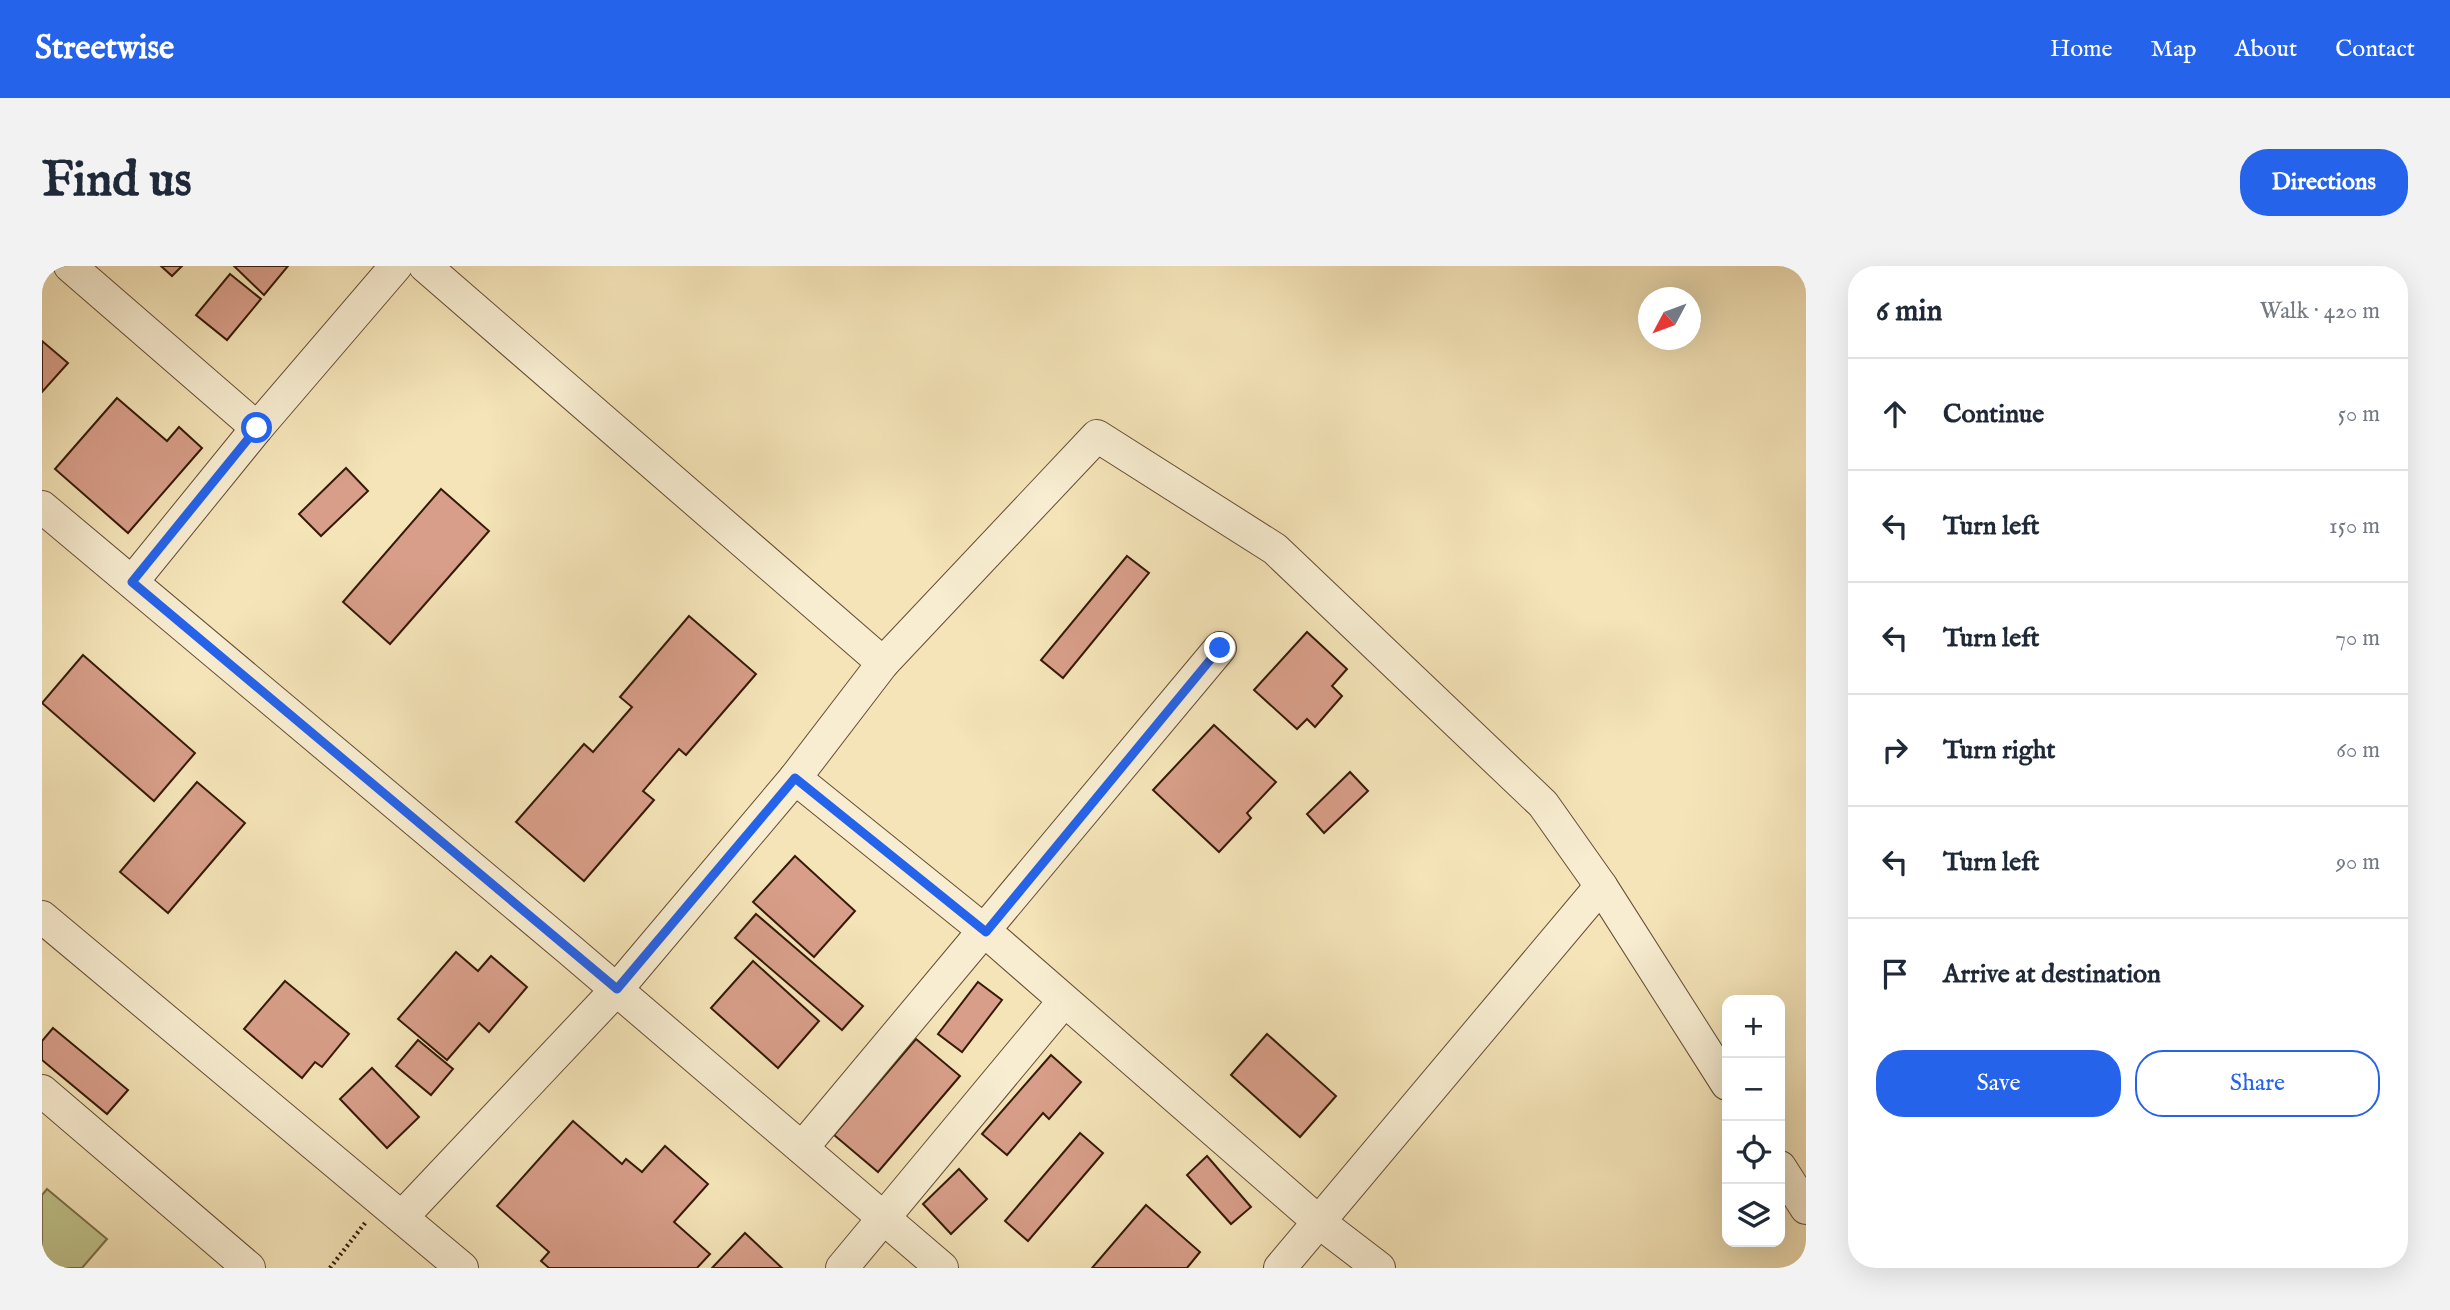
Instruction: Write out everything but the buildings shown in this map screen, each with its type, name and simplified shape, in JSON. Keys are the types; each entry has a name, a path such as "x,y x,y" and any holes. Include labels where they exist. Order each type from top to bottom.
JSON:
{"street":[{"path":"70,266 257,428"},
{"path":"132,582 257,428 396,266"},
{"path":"425,266 883,663"},
{"path":"392,1209 617,989 795,778 883,663 1097,436 1275,549 1544,804 1601,886 1722,1076"},
{"path":"42,508 617,989 942,1268"},
{"path":"802,1148 986,932 1220,648"},
{"path":"795,778 986,932 1319,1222 1379,1268"},
{"path":"1280,1268 1601,886"},
{"path":"42,917 462,1268"},
{"path":"842,1268 1064,1001"},
{"path":"46,1104 249,1268"},
{"path":"1785,1175 1806,1208"}],"path":[{"path":"330,1268 392,1209"}],"green space":[{"path":"47,1189 107,1239 82,1268 42,1268 42,1195"}],"route":[{"path":"257,428 132,582 617,989 795,778 986,932 1220,648"}]}
